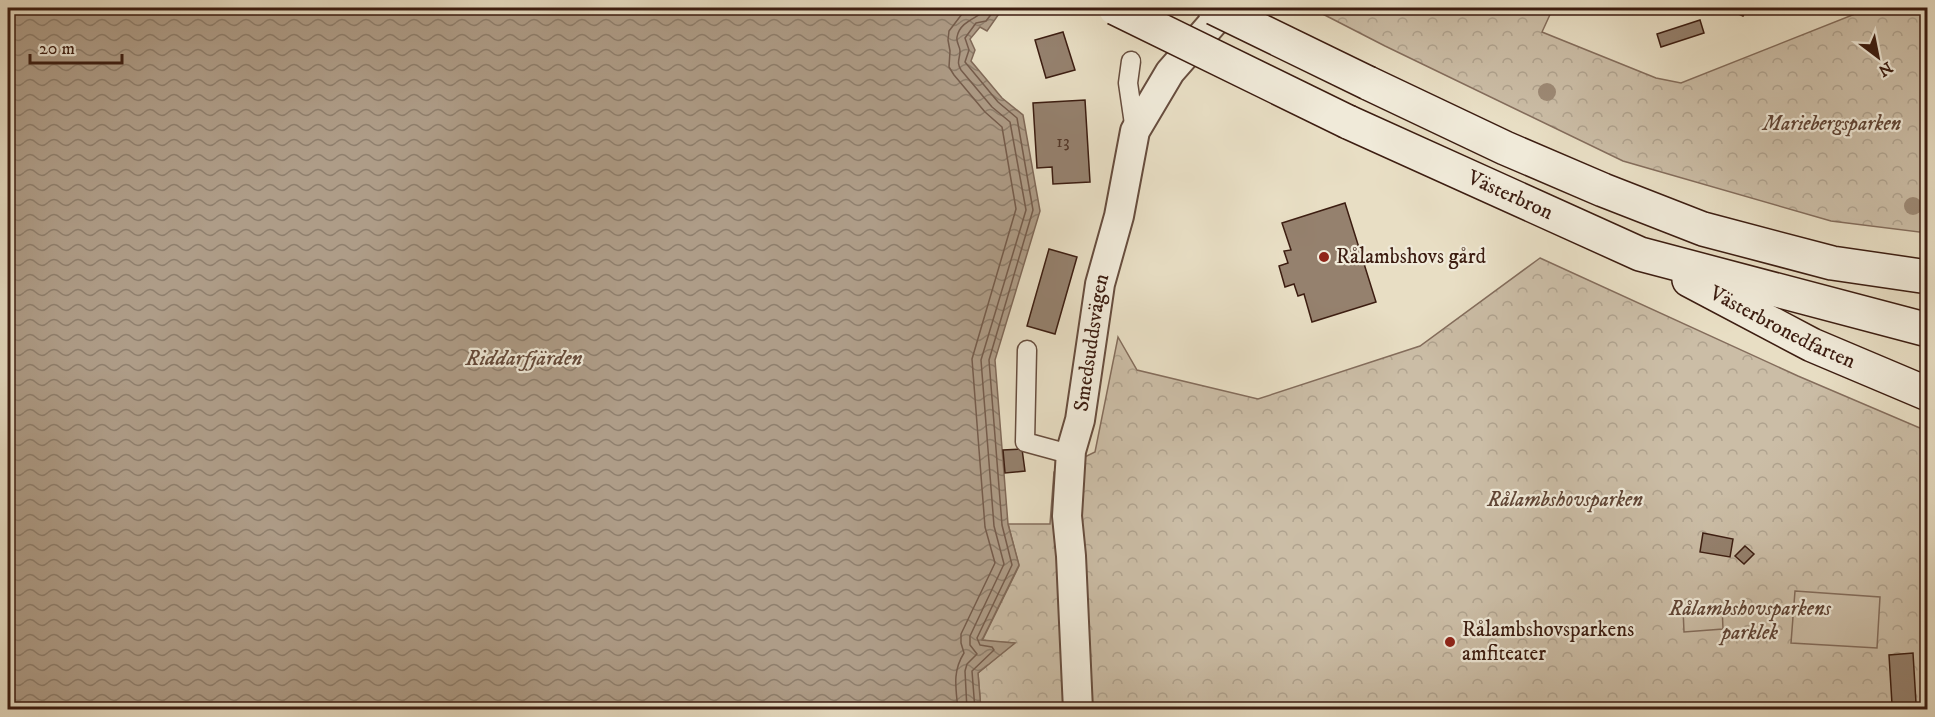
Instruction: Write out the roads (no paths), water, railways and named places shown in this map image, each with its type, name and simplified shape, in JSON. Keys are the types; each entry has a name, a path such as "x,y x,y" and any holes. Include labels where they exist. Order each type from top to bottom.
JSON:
{"main road":[{"name":"Västerbron","path":"1115,8 1348,122 1640,254 1928,330"},
{"name":"Västerbron","path":"1214,8 1516,153 1703,229 1832,263 1928,277"},
{"name":"Västerbronedfarten","path":"1640,254 1812,345 1928,394"}],"street":[{"name":"Smedsuddsvägen","path":"1078,710 1067,516 1071,451 1080,420 1100,284 1119,216 1135,131 1170,72 1226,8"}],"lane":[{"path":"1131,61 1128,83 1135,131"},
{"path":"1028,350 1025,442 1058,451 1071,451"}],"water":[{"name":"Riddarfjärden","path":"8,8 1003,8 987,31 980,27 970,39 975,50 971,61 1002,98 1023,115 1040,211 995,360 1008,524 1019,565 982,640 1015,643 978,673 981,709 8,709"}],"place":[{"name":"Rålambshovs gård","path":"1324,257"},
{"name":"Rålambshovsparkens amfiteater","path":"1450,642"}],"park label":[{"name":"Mariebergsparken","path":"1832,124"},
{"name":"Rålambshovsparken","path":"1565,500"},
{"name":"Rålambshovsparkens parklek","path":"1750,621"}]}
